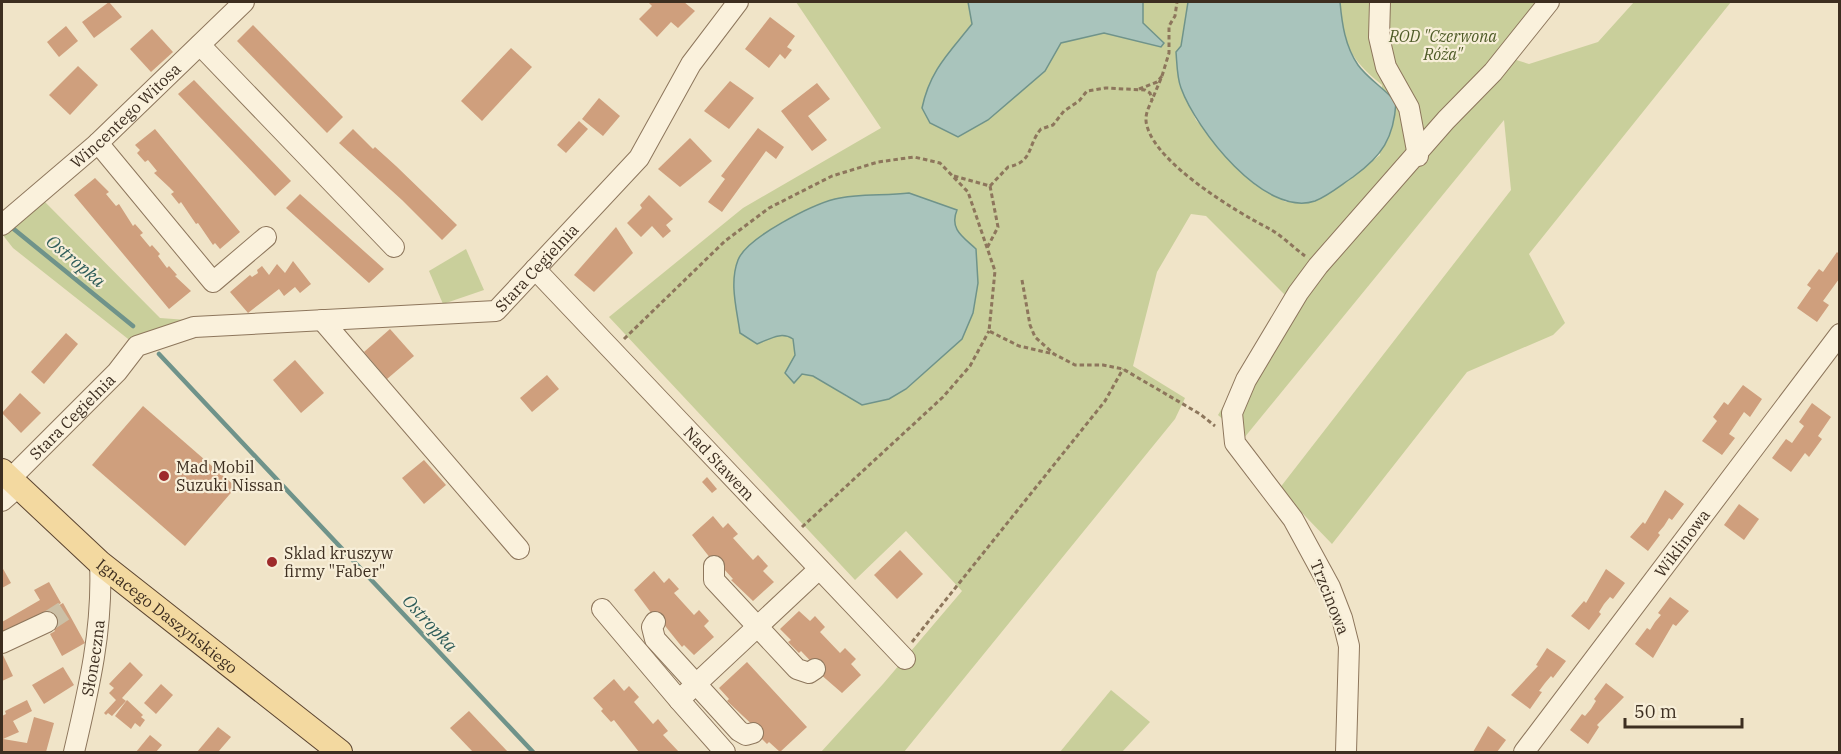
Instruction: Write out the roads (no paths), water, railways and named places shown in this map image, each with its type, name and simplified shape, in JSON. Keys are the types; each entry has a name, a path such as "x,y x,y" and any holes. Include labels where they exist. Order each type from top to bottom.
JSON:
{"main road":[{"name":"Ignacego Daszyńskiego","path":"8,485 318,744 340,753"}],"street":[{"name":"Wincentego Witosa","path":"6,221 98,143 244,2"},
{"name":"Stara Cegielnia","path":"8,485 72,419 137,346 195,327 496,311 639,158 691,64 738,2"},
{"path":"1380,2 1379,37 1386,67 1410,108 1418,156"},
{"path":"1418,156 1446,120 1493,72 1549,2"},
{"path":"200,45 394,247"},
{"path":"98,143 213,282 266,237"},
{"name":"Trzcinowa","path":"1346,753 1349,646 1342,618 1330,587 1293,519 1235,443 1232,413 1246,380 1298,293 1318,266 1418,156"},
{"name":"Nad Stawem","path":"535,270 903,657"},
{"path":"322,320 519,549"},
{"name":"Wiklinowa","path":"1524,753 1839,334"},
{"name":"Słoneczna","path":"74,753 97,652 101,590 100,562"},
{"path":"714,566 714,580 797,669 809,673 815,669"},
{"path":"679,700 819,568"},
{"path":"602,609 725,753"},
{"path":"655,621 652,627 655,639 695,685 739,731 746,735 753,733"},
{"path":"2,643 46,622"}],"water":[{"path":"968,2 1143,2 1143,23 1164,43 1161,47 1104,33 1061,43 1045,71 988,120 958,137 930,123 922,108 935,72 972,24"},
{"path":"1188,2 1340,2 1345,35 1354,58 1366,74 1396,102 1393,126 1379,154 1353,177 1315,201 1295,203 1275,196 1254,184 1234,166 1201,125 1181,88 1176,52 1181,46"},
{"path":"909,193 957,210 956,228 976,249 978,283 973,313 962,339 906,389 889,399 862,405 813,376 802,374 794,383 785,373 795,355 793,339 780,336 757,344 740,333 734,287 738,260 744,251 767,232 825,202 853,196"}],"waterway":[{"name":"Ostropka","path":"10,226 133,326"},
{"name":"Ostropka","path":"159,354 533,752"}],"tunnel":[{"path":"47,622 67,609"}],"place":[{"name":"Mad Mobil Suzuki Nissan","path":"164,476"},
{"name":"Sklad kruszyw firmy \"Faber\"","path":"272,562"}],"park label":[{"name":"ROD \"Czerwona Róża\"","path":"1443,45"}]}
